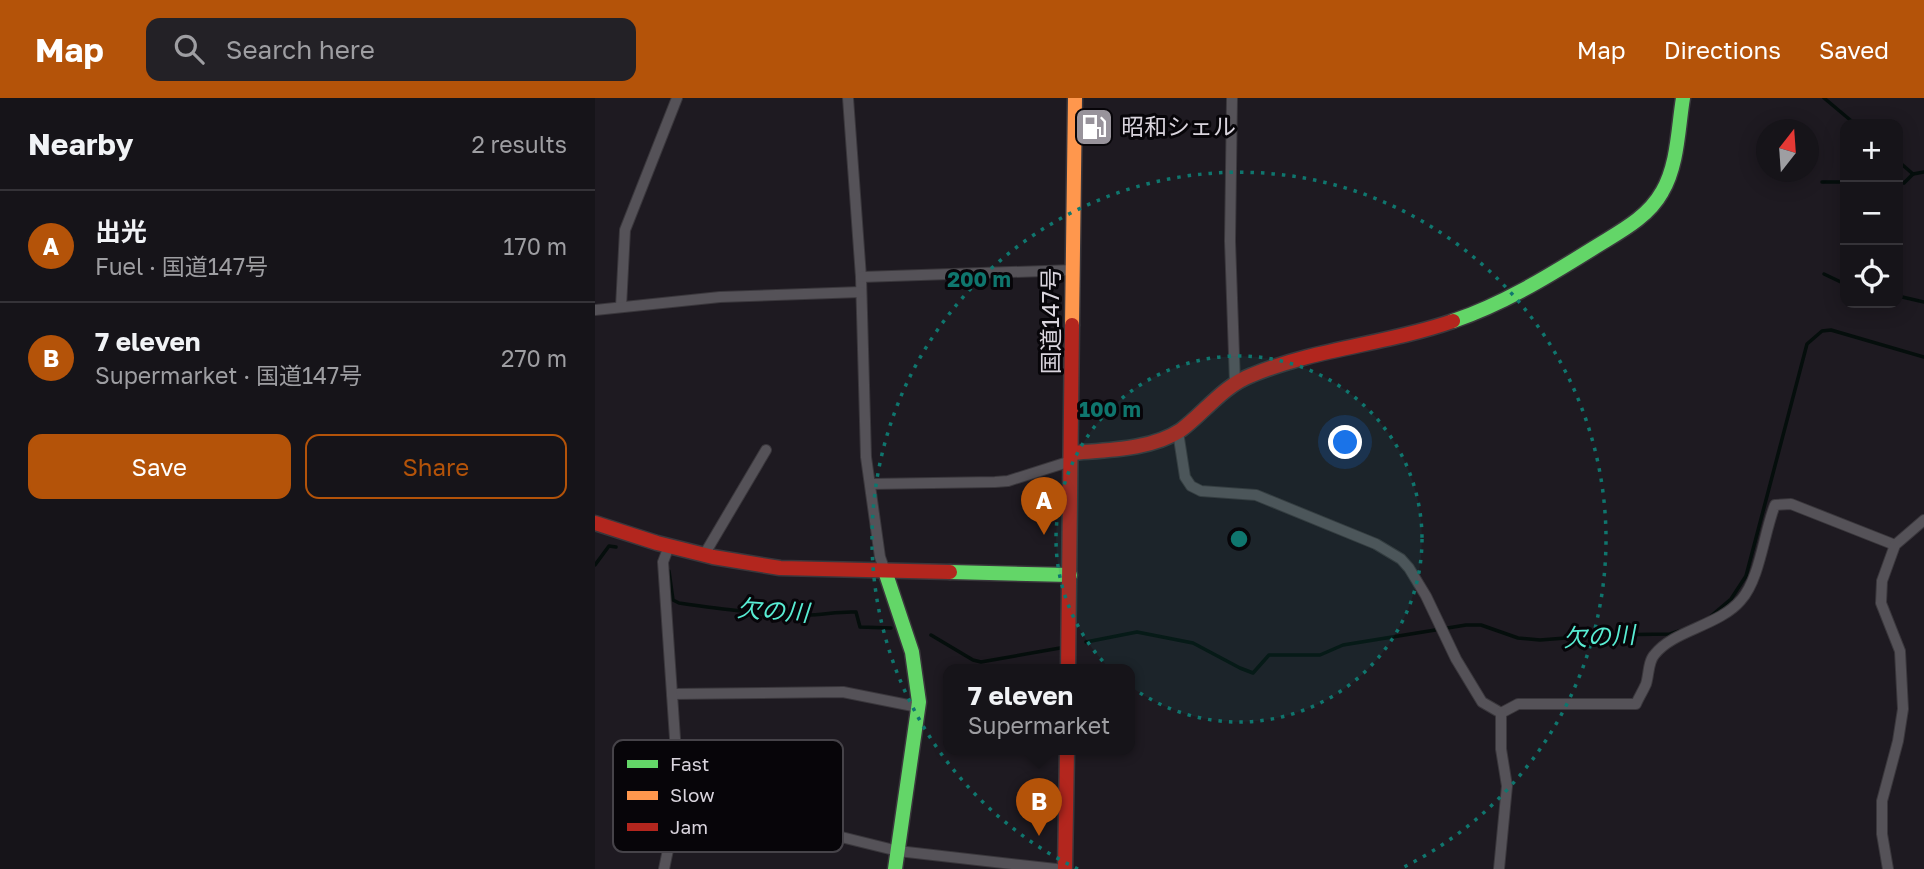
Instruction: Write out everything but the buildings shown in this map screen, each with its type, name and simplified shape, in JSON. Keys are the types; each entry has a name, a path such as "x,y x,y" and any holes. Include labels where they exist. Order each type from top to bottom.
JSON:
{"main road":[{"name":"国道147号","path":"1069,664 1075,98"},
{"path":"1072,457 1164,438 1178,432 1235,383 1287,362 1452,322 1493,306 1540,282 1629,225 1654,205 1665,188 1683,98"},
{"path":"595,523 704,555 780,568 1070,575"},
{"path":"885,571 916,666 918,707 895,869"},
{"path":"1065,869 1067,755"}],"street":[{"path":"621,307 625,230 677,98"},
{"path":"849,98 861,276 866,457 880,557 885,571"},
{"path":"1232,98 1230,241 1235,383"},
{"path":"861,276 1074,270"},
{"path":"595,310 720,297 861,292"},
{"path":"1178,432 1185,477 1191,486 1201,491 1256,495 1376,544 1401,559 1409,568 1482,702 1501,713"},
{"path":"704,555 766,450"},
{"path":"870,484 1008,481 1072,457"},
{"path":"1501,713 1518,704 1636,704 1646,684 1653,656 1664,645 1724,615 1740,601 1751,586 1767,524 1775,505 1790,504 1895,545"},
{"path":"1888,869 1882,834 1882,801 1898,741 1903,709 1900,651 1881,603 1882,581 1895,545 1924,520"},
{"path":"669,546 663,562 675,740"},
{"path":"672,694 843,692 918,707"},
{"path":"1499,869 1507,786 1501,749 1501,713"},
{"path":"843,837 898,851 1056,869"}],"waterway":[{"path":"1824,98 1849,119"},
{"path":"1903,165 1913,174 1924,172"},
{"path":"1903,183 1913,174"},
{"path":"1822,182 1840,182"},
{"path":"1824,274 1840,282"},
{"path":"1903,297 1924,302"},
{"name":"欠の川","path":"1711,616 1731,599 1746,576 1807,344 1822,331 1831,330 1924,357"},
{"name":"欠の川","path":"595,565 609,546 616,547"},
{"name":"欠の川","path":"669,571 673,600 679,603 774,614 856,612 860,627 891,628"},
{"name":"欠の川","path":"1086,642 1137,632 1193,643 1253,673 1269,655 1320,655 1343,645 1466,625 1481,625 1518,638 1540,640 1670,634 1679,631"},
{"name":"欠の川","path":"931,635 981,662 1060,648"}],"traffic: fast":[{"path":"1453,321 1489,307 1541,280 1640,218 1656,202 1671,170 1683,98"},
{"path":"885,571 912,652 919,702 895,869"},
{"path":"950,572 1070,575"}],"traffic: slow":[{"path":"1072,325 1075,98"}],"traffic: jam":[{"path":"1072,453 1128,448 1156,442 1181,430 1223,392 1252,375 1302,358 1453,321"},
{"path":"1068,664 1072,325"},
{"path":"595,523 713,557 780,568 950,572"},
{"path":"1065,869 1067,755"}],"place":[{"name":"昭和シェル","path":"1094,127"},
{"name":"出光","path":"1044,535"},
{"name":"7 eleven","path":"1039,836"}]}
